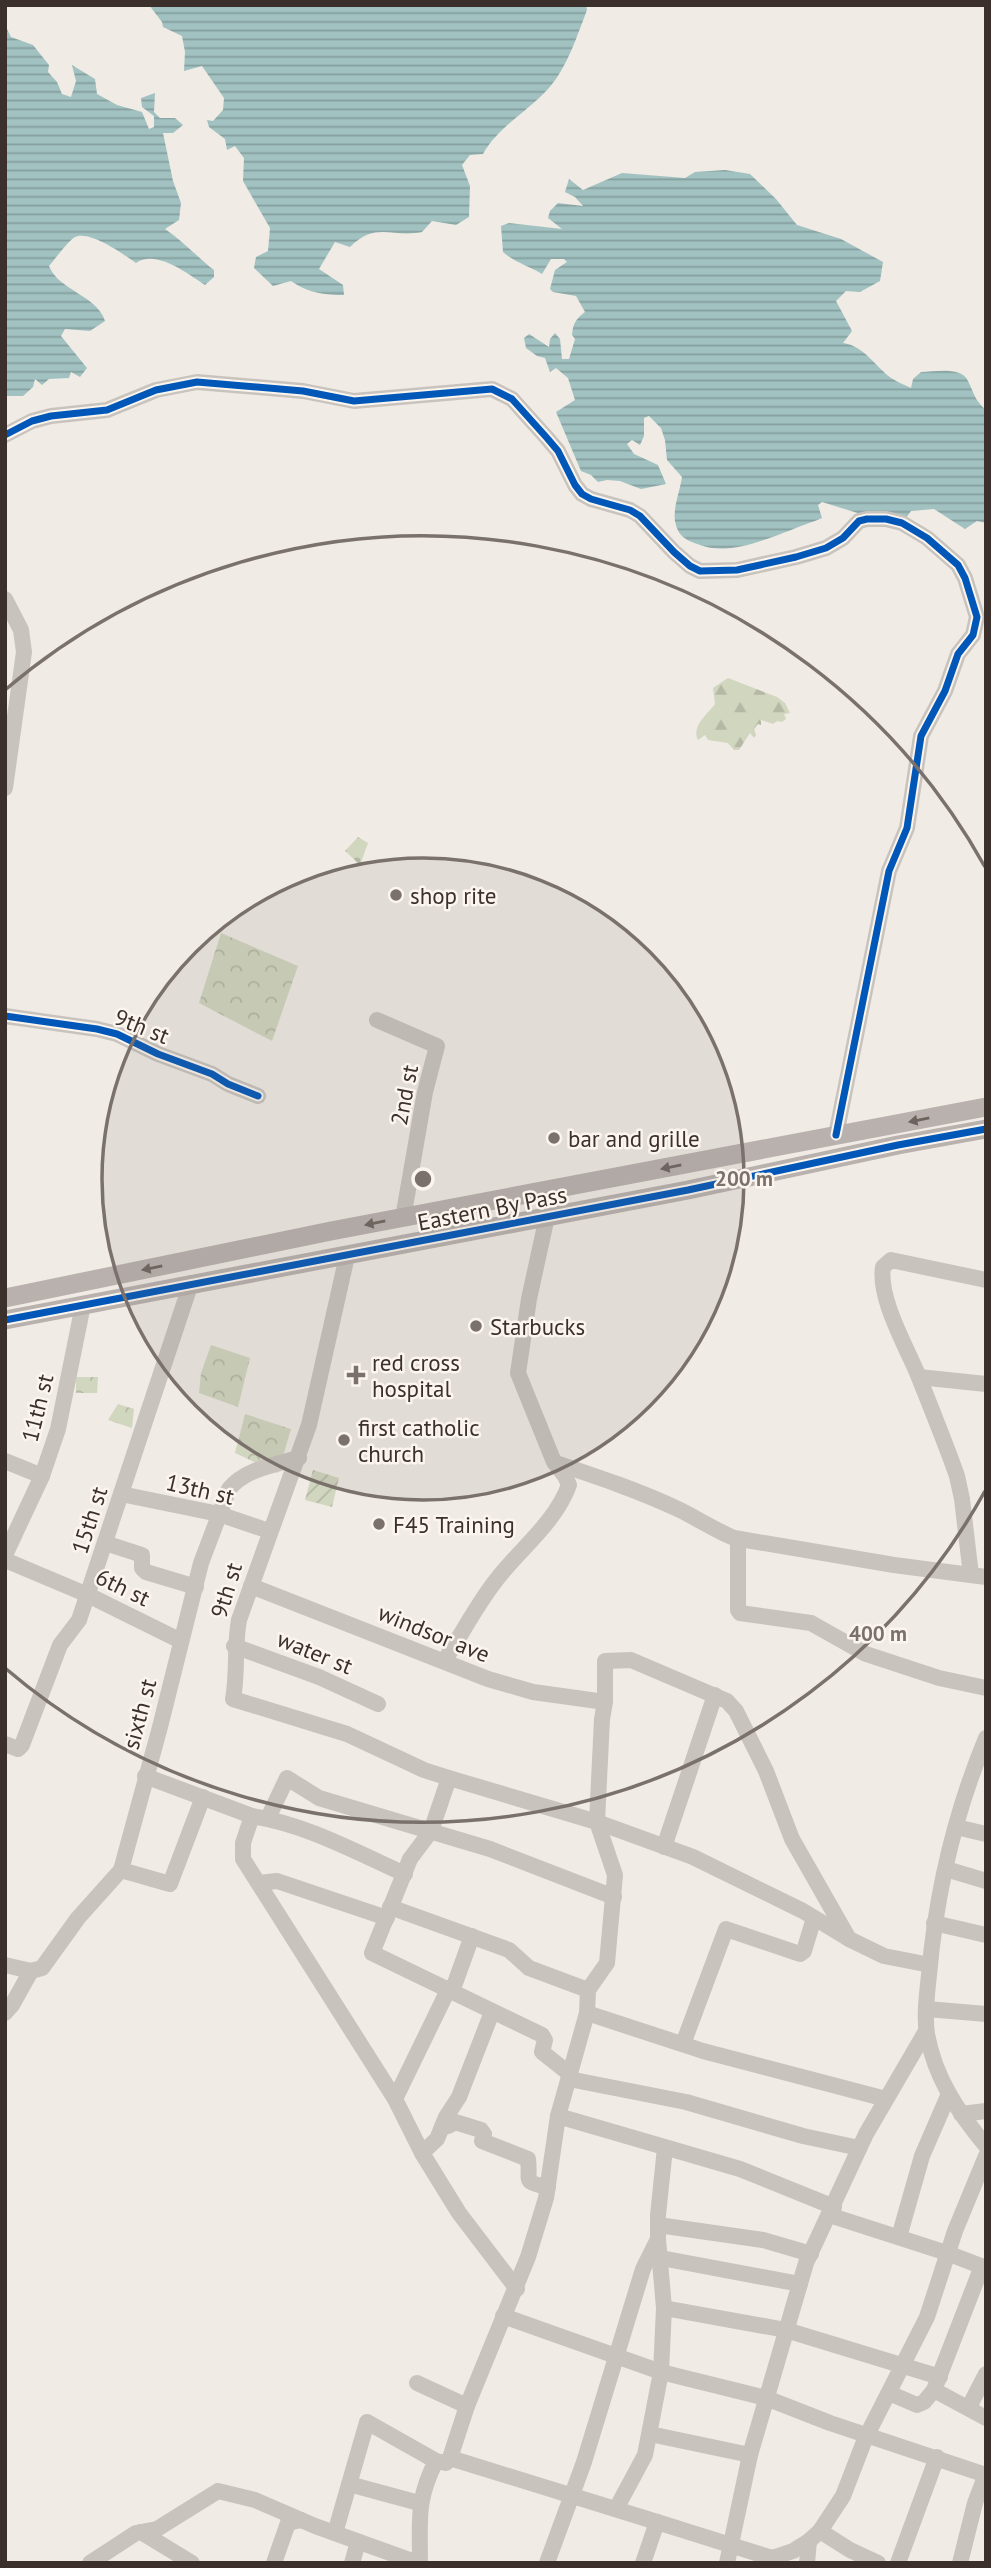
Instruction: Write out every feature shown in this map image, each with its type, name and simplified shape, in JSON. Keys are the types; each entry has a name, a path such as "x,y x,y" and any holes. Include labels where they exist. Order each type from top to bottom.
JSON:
{"main road":[{"name":"Eastern By Pass","path":"5,1298 403,1217 986,1107"},
{"name":"Eastern By Pass","path":"5,1320 688,1190 986,1129"}],"street":[{"path":"5,435 32,421 51,416 107,410 156,390 197,383 303,391 354,401 492,389 512,399 547,438 558,451 582,494 640,516 674,552 700,571 737,570 826,548 843,538 859,521 867,519 886,519 902,523 927,538 958,565 965,578 977,617 972,635 958,654 945,691 921,736 907,828 889,871 836,1135"},
{"path":"5,599 21,630 24,652 5,788"},
{"name":"9th st","path":"5,1016 117,1034 258,1096"},
{"name":"2nd st","path":"377,1020 438,1046 425,1092 403,1217"},
{"path":"444,1661 496,1579 551,1517 569,1485 554,1462 518,1373 528,1299 553,1189"},
{"name":"9th st","path":"347,1256 309,1425 245,1599 234,1646 236,1683 233,1699 347,1734 424,1770 449,1778"},
{"path":"554,1462 618,1484 682,1511 710,1529 738,1539 978,1576 957,1476 886,1294 883,1267 891,1260 986,1280"},
{"name":"15th st","path":"5,1744 18,1749 22,1745 60,1645 79,1620 191,1283"},
{"name":"11th st","path":"5,1555 42,1476 58,1429 83,1305"},
{"path":"919,1377 986,1384"},
{"name":"sixth st","path":"5,2013 31,1971 42,1968 78,1918 121,1870 201,1563 229,1489 237,1480 248,1474 299,1458"},
{"path":"5,1461 42,1476"},
{"name":"13th st","path":"121,1494 219,1514 269,1531"},
{"path":"738,1539 740,1614 811,1623 866,1654 939,1678 986,1688"},
{"path":"105,1543 142,1555 142,1568 146,1572 196,1587"},
{"name":"6th st","path":"5,1560 88,1595 181,1641"},
{"name":"windsor ave","path":"251,1586 488,1679 533,1692 605,1702"},
{"name":"water st","path":"234,1646 319,1677 378,1704"},
{"path":"90,2563 141,2532 158,2529 218,2491 255,2500 358,2542 419,2563 419,2503 428,2477 443,2459 517,2289 548,2187 558,2116 587,2013 588,1990 607,1963 615,1875 597,1822 605,1661 625,1659 715,1695 727,1701 736,1711 766,1771 792,1839 849,1939"},
{"path":"664,1847 715,1695"},
{"path":"985,1742 974,1767 956,1827 934,1923 926,2031 933,2061 948,2096 986,2146"},
{"path":"145,1776 329,1840 405,1874"},
{"path":"517,2289 459,2213 422,2153 395,2099 243,1859 243,1843 287,1778 319,1798 490,1849 614,1897"},
{"path":"859,2148 803,2136 686,2102 570,2077 542,2052 545,2040 542,2035 372,1953 410,1859 431,1831 449,1778 597,1822 664,1847 725,1871 884,1956 930,1965"},
{"path":"121,1870 170,1884 203,1797"},
{"path":"956,1827 986,1834"},
{"path":"946,1869 986,1881"},
{"path":"259,1883 276,1881 472,1936 509,1950 529,1968 588,1990"},
{"path":"683,2045 726,1929 800,1954 804,1951 814,1918"},
{"path":"934,1923 986,1935"},
{"path":"395,2099 449,1988 454,1986 472,1936"},
{"path":"5,1965 31,1971"},
{"path":"927,2009 986,2014"},
{"path":"422,2153 437,2139 460,2097 492,2012"},
{"path":"587,2013 769,2070 886,2099"},
{"path":"727,2563 750,2455 811,2254 859,2148 926,2031"},
{"path":"899,2237 922,2156 948,2096"},
{"path":"961,2114 986,2111"},
{"path":"558,2116 740,2169 832,2211 984,2267 937,2383 924,2402 917,2405 889,2393"},
{"path":"442,2127 455,2122 481,2130 484,2134 482,2141 528,2158 527,2177 531,2183 548,2187"},
{"path":"616,2509 638,2471 650,2434 661,2372 664,2308 658,2232 665,2148"},
{"path":"807,2563 814,2536 843,2496 869,2434 927,2317 947,2253 986,2156"},
{"path":"658,2232 763,2241 811,2254"},
{"path":"547,2563 572,2495 643,2269 658,2232"},
{"path":"661,2258 800,2284"},
{"path":"664,2308 786,2330 902,2364 937,2383 986,2418"},
{"path":"503,2316 661,2372 766,2398 830,2423 986,2475 975,2503 960,2563"},
{"path":"969,2407 986,2375"},
{"path":"417,2383 467,2406"},
{"path":"335,2533 367,2422 443,2459 572,2495 775,2558 814,2536"},
{"path":"650,2434 750,2455"},
{"path":"898,2563 937,2457"},
{"path":"349,2484 419,2503"},
{"path":"274,2563 288,2523 301,2520"},
{"path":"643,2563 657,2522"},
{"path":"141,2532 192,2563"},
{"path":"969,2533 986,2540"},
{"path":"814,2536 859,2558 878,2563"},
{"path":"352,2563 358,2542"}],"green space":[{"path":"728,678 777,697 785,703 790,713 784,714 786,719 782,722 773,724 761,720 761,725 758,724 754,729 754,738 750,733 739,750 734,750 728,743 708,740 705,735 698,740 696,735 701,721 715,704 713,688"},
{"path":"358,837 368,843 360,865 345,851"},
{"path":"221,933 298,966 272,1041 199,1003"},
{"path":"211,1345 250,1358 238,1407 199,1393 201,1373"},
{"path":"76,1377 98,1377 97,1393 76,1393"},
{"path":"118,1404 134,1409 132,1428 108,1420"},
{"path":"245,1414 291,1429 278,1473 235,1453"},
{"path":"313,1470 339,1478 332,1507 305,1500"}],"water":[{"path":"149,5 586,5 587,10 566,62 555,81 489,144 483,154 470,155 462,165 470,186 469,217 456,225 432,221 422,232 376,232 359,239 350,247 335,242 319,269 343,285 344,295 330,295 304,288 291,281 273,286 254,268 256,257 268,251 270,228 243,181 244,158 235,146 227,150 225,139 209,127 207,120 213,121 223,110 224,98 202,66 184,71 182,36 163,27"},
{"path":"5,25 11,37 33,45 49,65 48,72 57,82 62,94 71,97 76,81 72,65 95,79 97,94 117,105 142,112 149,129 154,127 154,116 142,107 141,98 155,93 154,112 160,118 175,118 183,125 173,133 163,133 173,181 181,203 179,220 165,229 214,270 214,277 205,285 162,261 144,259 136,263 97,240 75,237 49,266 61,281 94,305 105,321 90,331 65,329 61,336 87,368 80,377 71,372 69,378 49,379 42,385 35,379 33,387 23,396 5,396"},
{"path":"725,170 750,174 776,199 797,225 841,239 883,262 880,281 860,292 846,291 836,301 852,331 843,343 857,348 891,378 911,388 913,379 921,372 947,371 965,376 977,400 986,410 986,523 977,521 965,529 934,509 911,511 906,518 864,515 822,502 818,505 822,518 773,537 727,548 700,545 683,537 676,526 675,510 682,477 667,460 661,428 649,416 644,418 644,436 640,445 632,440 627,444 634,454 658,465 666,484 641,489 620,481 598,482 581,471 556,412 575,400 568,378 556,368 550,372 545,358 526,348 524,338 529,334 549,347 550,339 555,333 560,339 562,359 569,359 575,339 572,335 574,324 585,312 576,296 553,292 550,289 555,270 567,262 564,259 551,259 542,274 517,261 503,252 501,226 509,223 562,229 548,218 550,211 558,203 583,206 575,197 565,192 569,179 583,190 622,173 685,178 695,172"}],"cycle path":[{"path":"5,435 32,421 51,416 107,410 156,390 197,382 303,391 354,401 492,389 512,399 547,438 558,451 582,494 640,516 674,552 700,571 737,570 826,548 843,538 859,521 867,519 886,519 902,523 927,538 958,565 965,578 977,617 973,635 958,654 945,691 921,736 907,828 889,871 836,1135"},
{"path":"5,1016 117,1034 258,1096"},
{"path":"5,1320 688,1190 986,1129"}],"place":[{"name":"shop rite","path":"396,895"},
{"name":"bar and grille","path":"554,1138"},
{"name":"Starbucks","path":"476,1326"},
{"name":"red cross hospital","path":"356,1375"},
{"name":"first catholic church","path":"344,1440"},
{"name":"F45 Training","path":"379,1524"}]}
